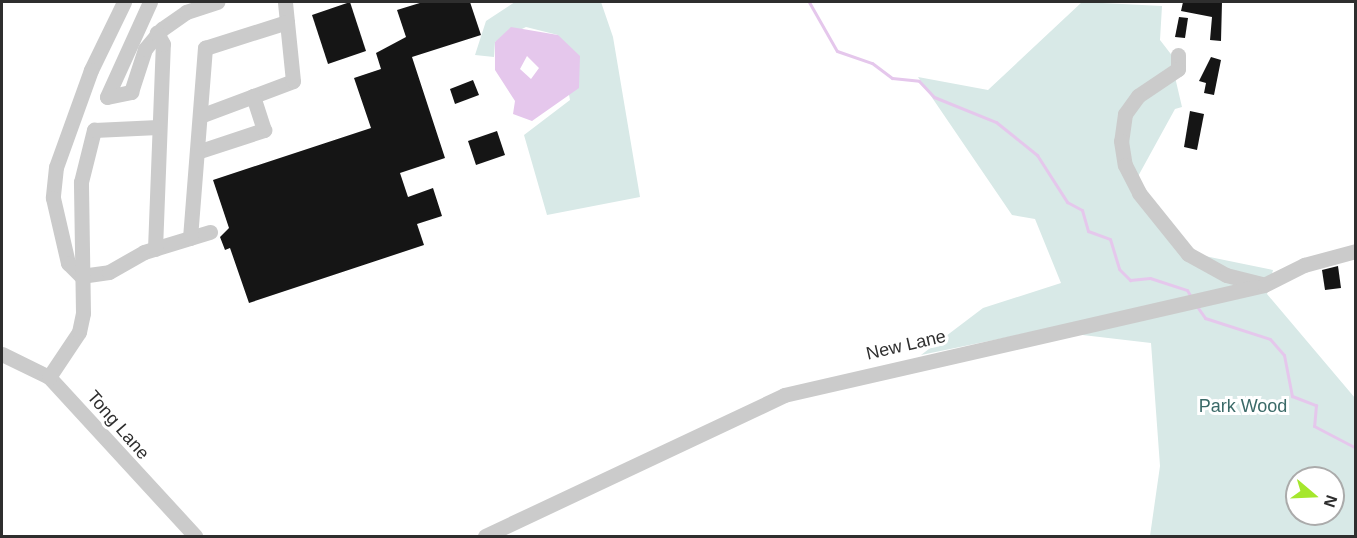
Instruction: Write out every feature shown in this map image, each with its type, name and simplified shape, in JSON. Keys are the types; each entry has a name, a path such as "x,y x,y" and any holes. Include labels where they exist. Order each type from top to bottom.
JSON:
{"street":[{"path":"150,2 136,25 106,96 132,92 155,36 186,12 217,2"},
{"path":"200,116 293,81 285,2"},
{"path":"81,276 68,263 57,225 56,167 120,7 136,25 155,36 163,44 155,249"},
{"path":"190,238 206,48 287,22"},
{"path":"1178,55 1178,69 1138,96 1125,114 1120,141 1125,165 1144,201 1188,254 1226,275 1264,285"},
{"path":"197,152 264,130 253,96"},
{"path":"49,377 79,332 81,182 94,130 158,127"},
{"path":"81,276 117,270 155,249 210,232"},
{"name":"New Lane","path":"484,537 784,395 1264,285 1304,264 1356,251"},
{"name":"Tong Lane","path":"2,354 49,377 195,537"}],"green space":[{"path":"515,2 601,2 613,37 640,197 547,215 524,135 570,100 558,35 526,27 495,42 494,57 475,55 486,21"},
{"name":"Park Wood","path":"1082,2 1162,6 1160,40 1177,62 1142,89 1118,155 1195,254 1273,270 1267,294 1355,398 1355,536 1150,536 1160,466 1151,343 1074,334 1071,324 921,355 983,308 1061,283 1035,219 1012,215 918,77 988,90"},
{"path":"1175,77 1182,107 1175,109 1136,180 1126,157 1131,109"}],"shaded area":[{"path":"511,27 558,35 580,56 579,88 532,121 513,114 515,101 495,70 495,42","holes":["527,56 539,68 531,79 520,69"]}],"building":[{"path":"350,2 366,51 328,64 312,15"},
{"path":"423,2 470,2 481,35 412,57 445,158 400,173 408,197 433,188 442,216 417,224 424,245 249,303 230,248 225,250 220,237 229,228 213,180 371,128 354,78 381,69 376,53 406,37 397,10"},
{"path":"1183,2 1222,2 1221,41 1210,40 1212,17 1181,11"},
{"path":"1179,17 1188,18 1185,38 1175,37"},
{"path":"1211,57 1221,60 1214,95 1204,93 1206,83 1199,81"},
{"path":"473,80 479,95 455,104 450,89"},
{"path":"1190,111 1204,114 1197,150 1184,147"},
{"path":"497,131 505,155 476,165 468,141"},
{"path":"1338,266 1341,288 1325,290 1322,270"}],"waterway":[{"path":"809,2 837,51 872,63 892,78 919,81 934,97 996,122 1037,155 1067,202 1082,210 1088,231 1110,239 1119,269 1130,280 1150,278 1187,290 1191,297"},
{"path":"1196,305 1205,318 1270,339 1284,355 1292,396 1316,405 1314,426 1356,448"}]}
